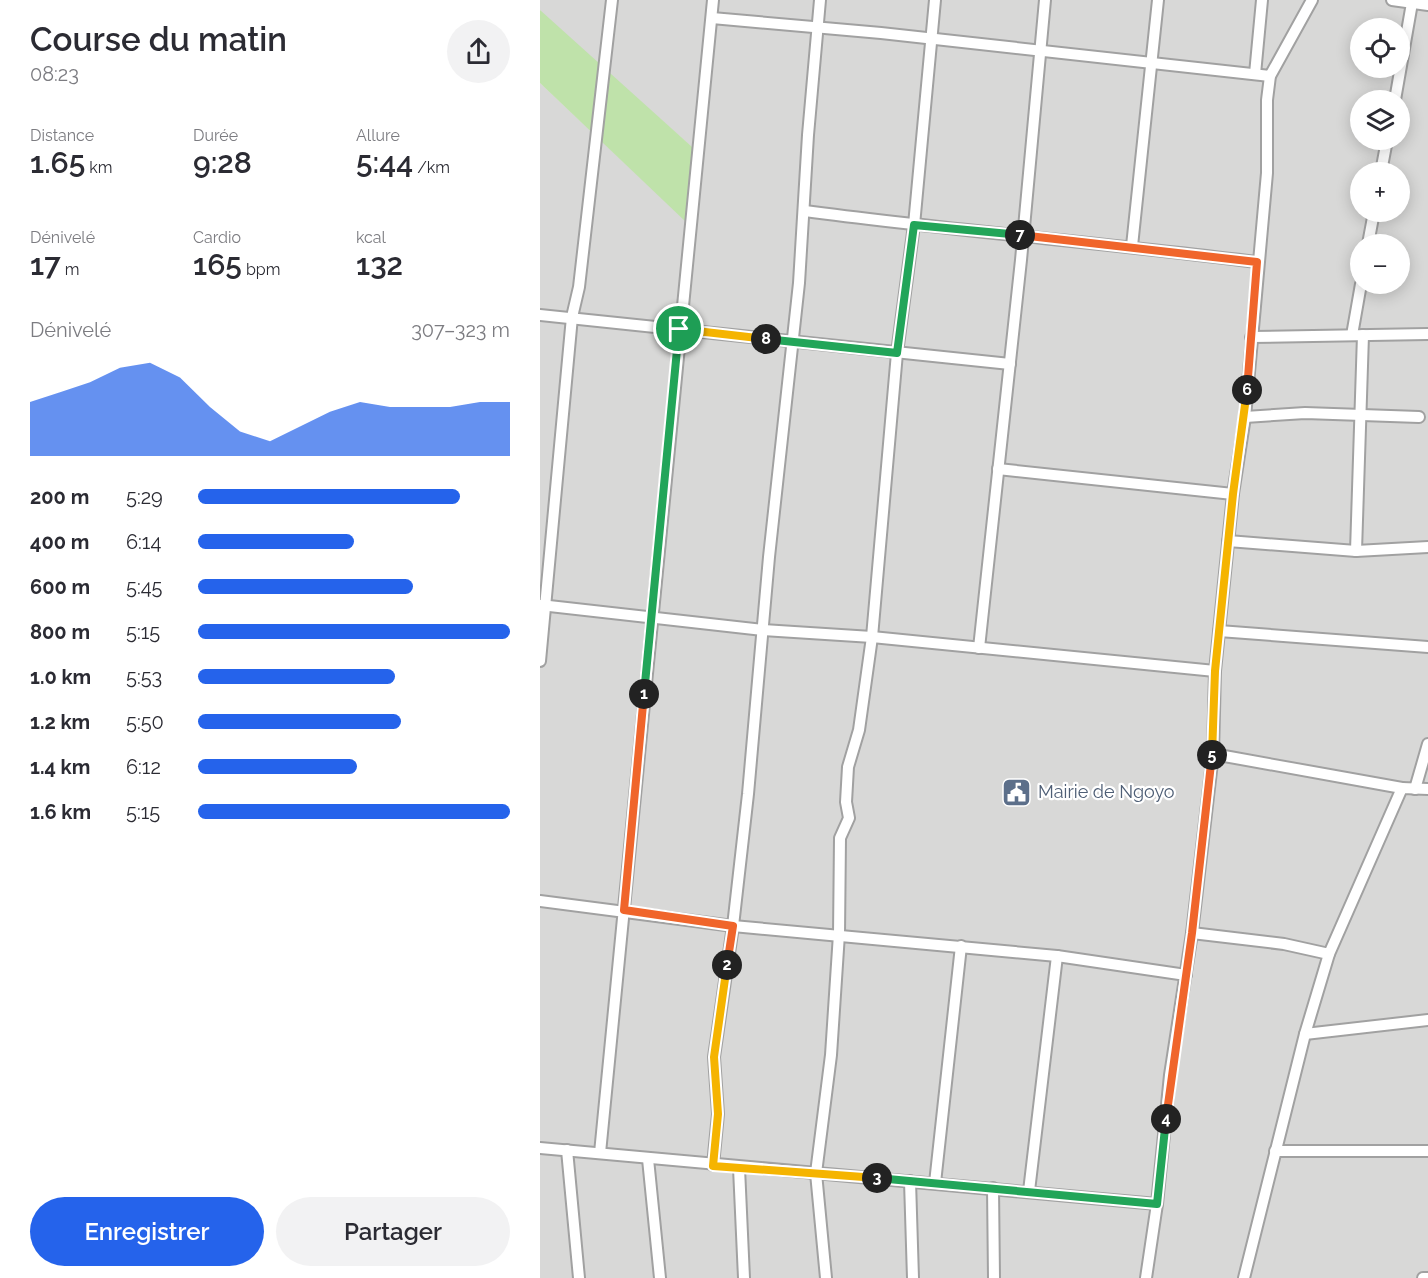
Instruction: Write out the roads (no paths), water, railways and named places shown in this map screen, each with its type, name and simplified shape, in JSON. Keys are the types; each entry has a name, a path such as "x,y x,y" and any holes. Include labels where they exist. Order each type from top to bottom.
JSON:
{"street":[{"path":"540,661 543,606 572,316 579,287 612,0"},
{"path":"600,1153 713,0"},
{"path":"713,1166 718,1114 714,1057 733,926 793,341 820,0"},
{"path":"826,1278 816,1173 831,1055 839,934 840,838 849,818 846,802 848,767 859,730 872,637 897,353 914,225 936,0"},
{"path":"979,648 1010,364 1045,0"},
{"path":"1132,246 1158,0"},
{"path":"1255,74 1262,0"},
{"path":"1146,1278 1157,1204 1170,1075 1192,933 1213,754 1215,671 1233,494 1245,417 1257,262 1267,173 1267,100 1270,76 1312,0"},
{"path":"1392,0 1428,5"},
{"path":"1397,90 1412,3"},
{"path":"712,18 817,27 1270,76"},
{"path":"805,211 914,225 1132,246 1257,262"},
{"path":"1356,550 1361,414 1358,335 1360,294"},
{"path":"540,315 572,316 1010,364"},
{"path":"1251,337 1428,334"},
{"path":"1245,417 1305,413 1419,417"},
{"path":"998,469 1233,494"},
{"path":"1228,541 1356,550 1428,548"},
{"path":"543,606 763,630 872,637 1215,671"},
{"path":"1219,631 1428,646"},
{"path":"1415,789 1428,744"},
{"path":"1213,754 1402,788 1428,789"},
{"path":"1244,1278 1305,1034 1329,954 1402,788"},
{"path":"540,901 624,910 733,926 839,934 1057,956 1186,975"},
{"path":"1192,933 1284,944 1329,954"},
{"path":"935,1183 962,946"},
{"path":"1029,1191 1057,956"},
{"path":"1305,1034 1428,1020"},
{"path":"540,1148 713,1166 1029,1191 1157,1204"},
{"path":"567,1150 579,1278"},
{"path":"1275,1151 1428,1151"},
{"path":"648,1159 660,1278"},
{"path":"739,1168 744,1278"},
{"path":"910,1181 913,1278"},
{"path":"993,1188 994,1278"},
{"path":"1423,1278 1428,1278"}],"place":[{"name":"Mairie de Ngoyo","path":"1017,792"}]}
